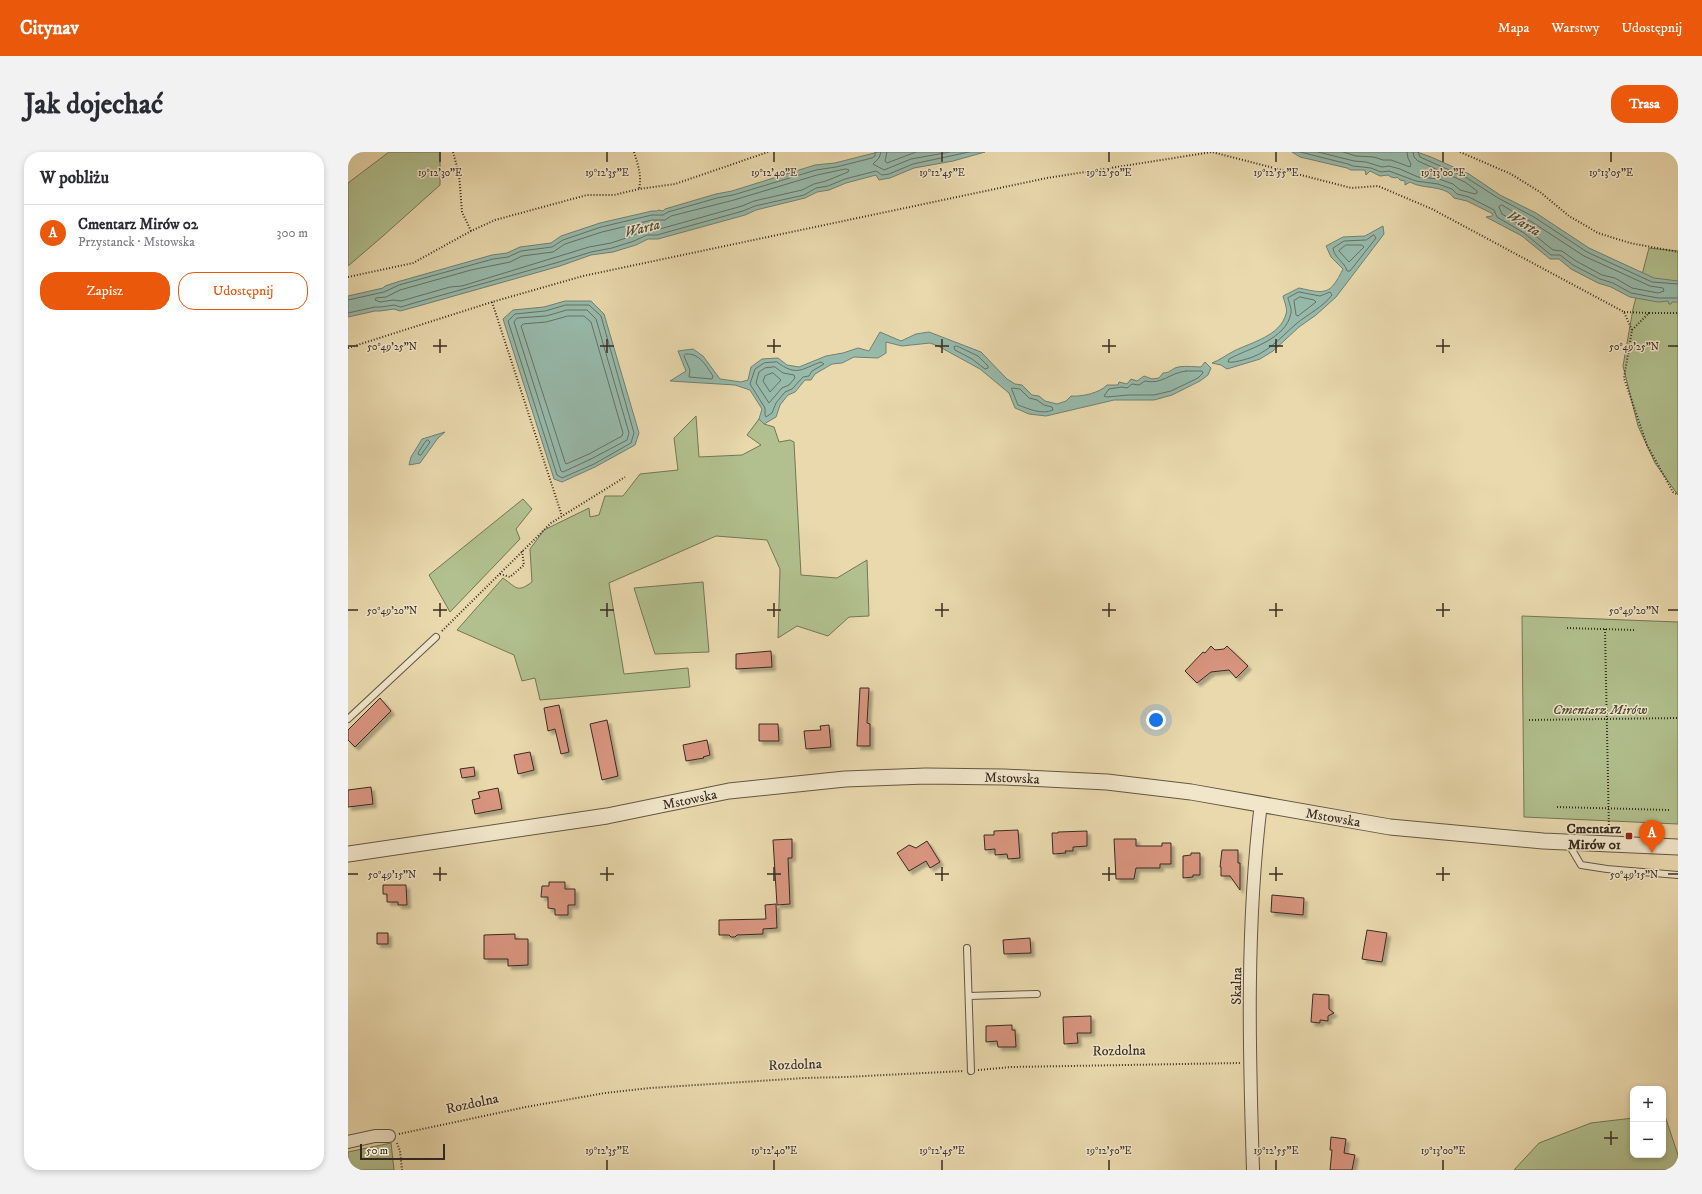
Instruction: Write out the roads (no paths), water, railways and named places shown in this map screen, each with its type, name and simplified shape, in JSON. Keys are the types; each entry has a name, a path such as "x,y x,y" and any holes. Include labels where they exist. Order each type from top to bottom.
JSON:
{"street":[{"name":"Mstowska","path":"348,854 607,816 729,791 845,779 933,776 1004,777 1107,782 1191,792 1261,803 1390,827 1476,836 1678,847"},
{"name":"Skalna","path":"1252,1170 1249,1062 1254,857 1261,803"},
{"path":"348,1142 375,1136 389,1136"}],"lane":[{"path":"348,718 436,637"},
{"path":"1567,842 1581,865 1607,869 1678,875"},
{"path":"967,948 971,1071"},
{"path":"969,996 1037,994"}],"water":[{"name":"Warta","path":"878,152 985,152 953,161 914,168 890,178 879,180 876,175 846,183 829,190 817,192 805,198 756,210 745,215 658,239 648,239 636,245 613,252 591,255 560,266 400,311 394,309 375,311 348,317 348,296 383,288 397,282 492,255 507,253 520,247 551,243 561,236 600,223 652,211 663,211 665,209 716,194 732,191 815,165 835,163"},
{"name":"Warta","path":"1292,152 1417,152 1431,157 1469,174 1500,195 1536,213 1589,248 1654,278 1678,281 1678,302 1672,302 1669,304 1668,301 1658,302 1630,297 1611,287 1598,283 1571,269 1559,259 1550,259 1522,236 1486,217 1492,216 1493,214 1467,201 1454,198 1445,191 1410,182 1405,185 1405,181 1400,180 1397,177 1391,177 1388,175 1380,176 1370,171 1366,175 1365,170 1351,170 1300,157"},
{"path":"1383,226 1384,234 1336,297 1316,315 1299,327 1273,351 1260,359 1227,369 1221,365 1212,363 1272,333 1278,328 1283,322 1286,312 1283,296 1299,288 1321,291 1330,288 1334,284 1343,269 1331,257 1326,246 1343,237 1365,236"},
{"path":"565,301 591,301 604,314 639,433 635,445 595,467 562,482 554,479 503,319 513,310 544,307"},
{"path":"880,332 901,341 916,334 929,332 981,352 1007,379 1015,384 1022,385 1032,395 1039,396 1045,401 1057,404 1066,401 1071,396 1080,396 1095,392 1107,385 1118,385 1119,382 1127,384 1131,379 1137,381 1144,376 1152,379 1159,378 1163,373 1178,367 1201,367 1205,362 1211,368 1208,375 1200,381 1172,395 1154,400 1114,400 1046,416 1029,414 1015,408 1009,393 980,369 938,346 930,343 902,346 886,342 886,353 878,358 854,357 842,363 832,364 815,374 811,380 805,380 795,392 788,395 780,405 776,417 764,424 759,419 762,409 750,390 735,385 670,381 686,371 678,351 693,349 703,356 720,379 741,382 748,380 751,367 762,359 778,358 787,365 799,367 826,356 843,353 858,348 869,351"},
{"path":"445,432 438,438 420,463 409,465 411,457 422,439"}],"place":[{"name":"Cmentarz Mirów 01","path":"1629,836"},
{"name":"Cmentarz Mirów 02","path":"1652,853"}],"park label":[{"name":"Cmentarz Mirów","path":"1600,709"}]}
